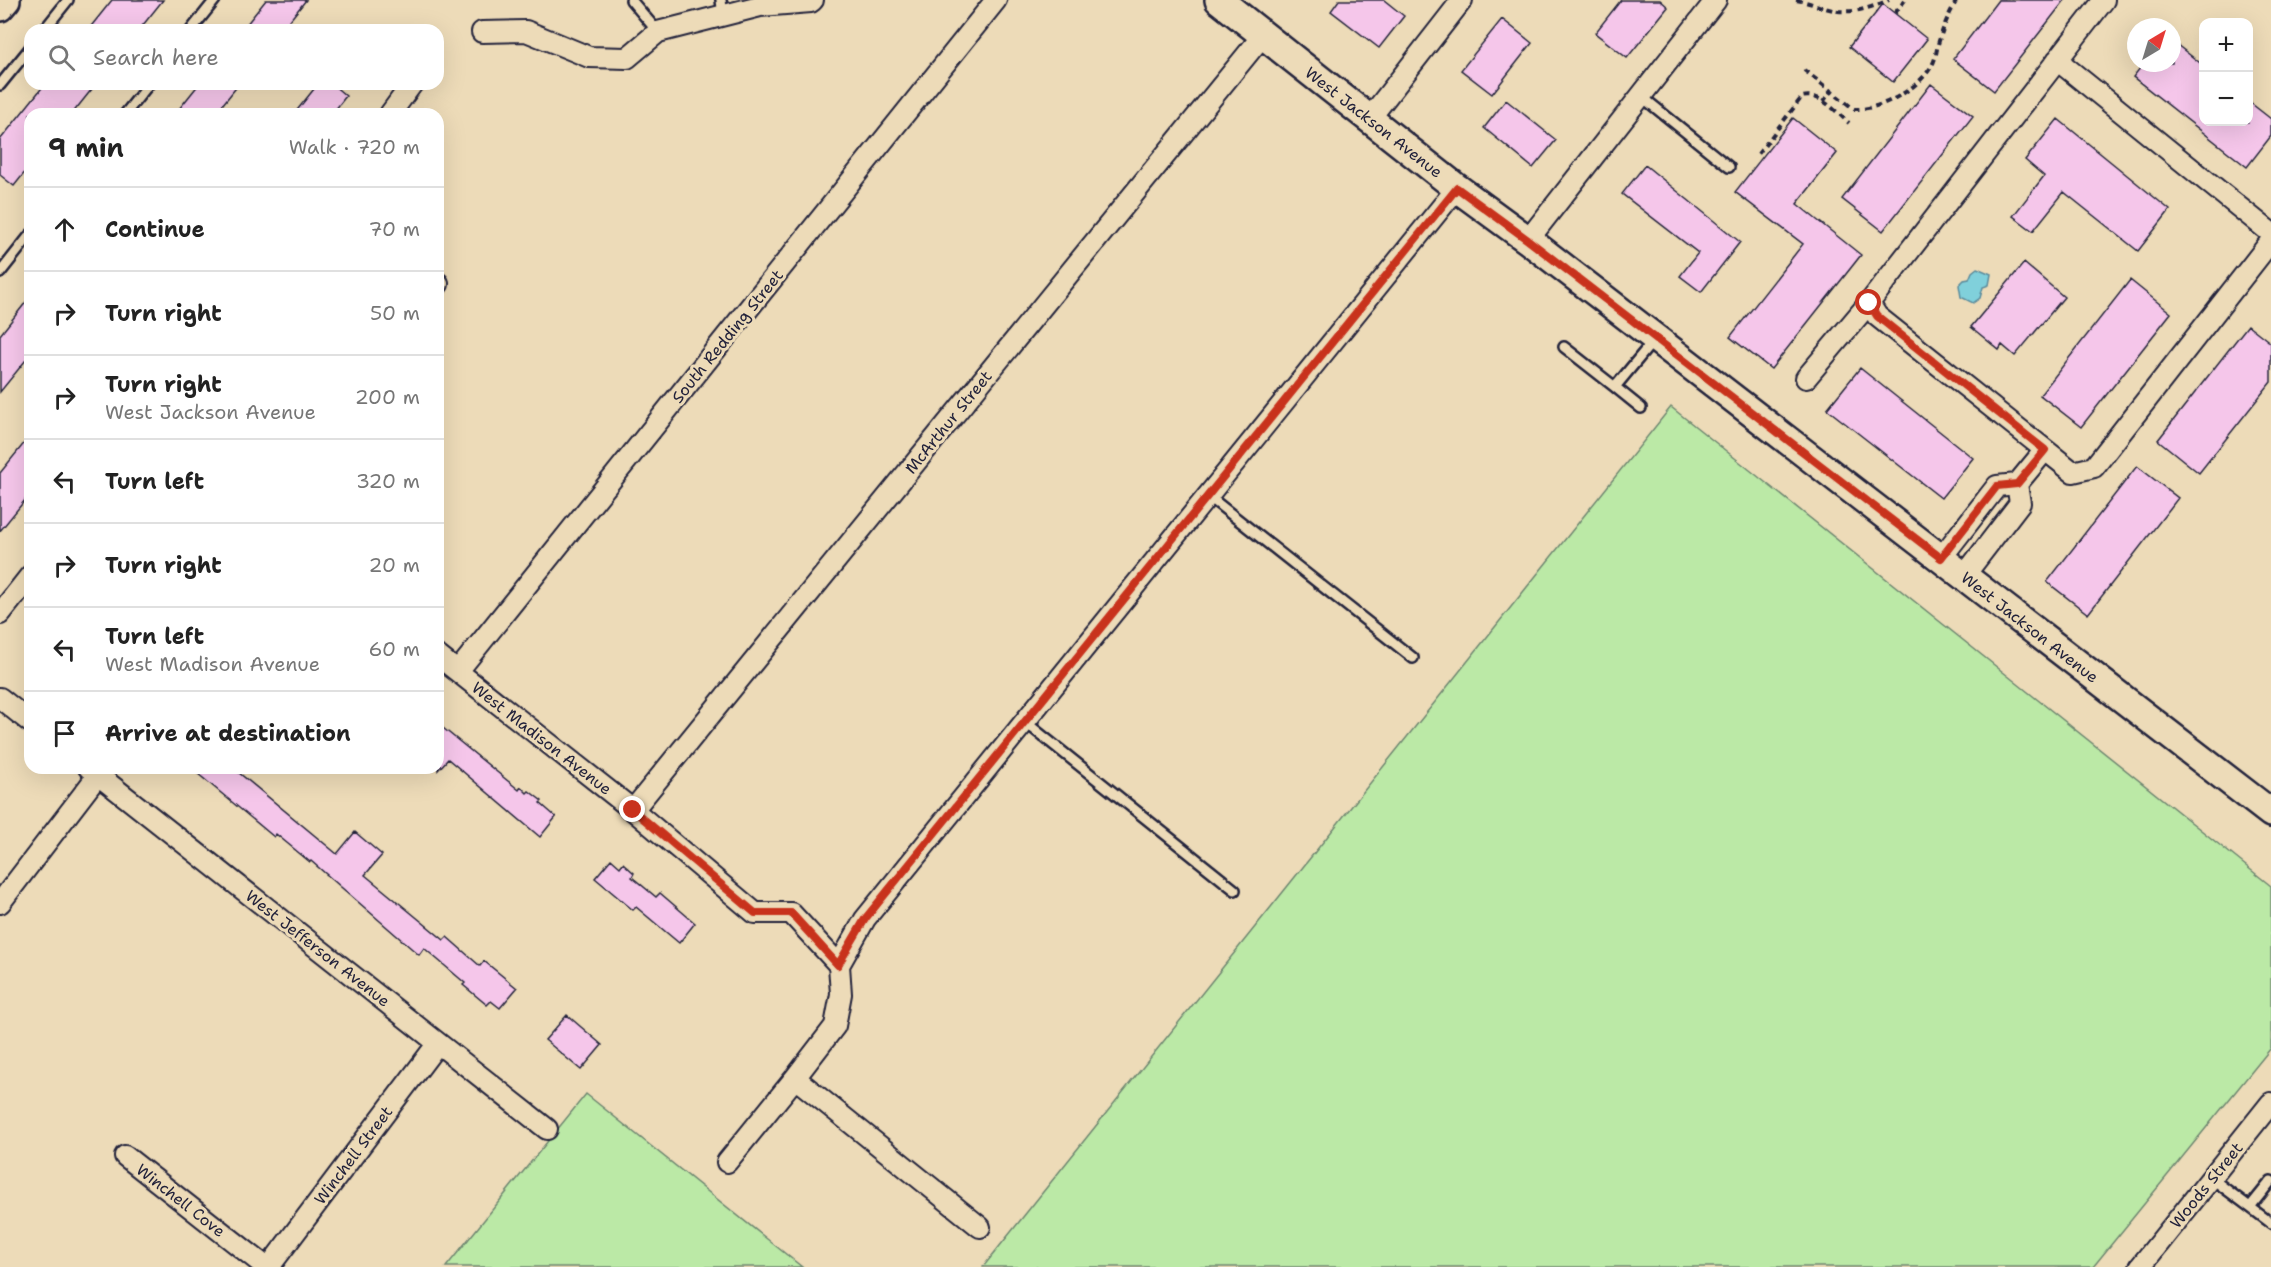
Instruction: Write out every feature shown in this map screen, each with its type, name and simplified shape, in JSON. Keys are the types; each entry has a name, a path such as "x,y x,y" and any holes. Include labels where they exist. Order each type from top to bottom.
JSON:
{"street":[{"path":"0,7 6,0"},
{"path":"482,32 526,31 590,57 627,58 658,32 722,8 811,2 813,0"},
{"name":"South Redding Street","path":"458,671 996,0"},
{"name":"West Jackson Avenue","path":"1219,0 1457,188 1656,338 2271,813"},
{"path":"1370,118 1462,0"},
{"path":"1528,240 1716,0"},
{"path":"1806,378 1869,303 2104,0"},
{"name":"McArthur Street","path":"633,810 1263,35"},
{"path":"2056,60 2271,234"},
{"path":"394,108 408,90"},
{"path":"727,1162 835,1026 841,994 838,965 865,919 1457,188"},
{"path":"1869,303 1877,316 2073,472 2094,467 2271,242"},
{"path":"1941,558 1997,486 2017,484 2045,450"},
{"path":"1964,576 2020,502 2017,484"},
{"path":"0,614 24,584"},
{"name":"West Madison Avenue","path":"444,660 633,810 755,913 791,913 838,965"},
{"path":"0,698 24,717"},
{"path":"0,903 91,774"},
{"name":"West Jefferson Avenue","path":"97,774 547,1129"},
{"name":"Winchell Street","path":"267,1267 438,1043"},
{"path":"795,1078 980,1227"},
{"name":"Woods Street","path":"2140,1267 2271,1103"},
{"name":"Winchell Cove","path":"125,1156 267,1267"}],"lane":[{"path":"49,24 69,0"},
{"path":"196,24 215,0"},
{"path":"630,0 658,32"},
{"path":"0,85 24,55"},
{"path":"130,108 144,90"},
{"path":"1641,96 1729,167"},
{"path":"0,273 24,243"},
{"path":"1615,387 1656,338"},
{"path":"1564,347 1641,408"},
{"path":"1207,495 1413,658"},
{"path":"1024,721 1235,890"},
{"path":"2211,1178 2271,1223"},
{"path":"2250,1208 2271,1181"}],"path":[{"path":"1796,0 1818,2 1836,11 1868,9 1889,0"},
{"path":"1895,13 1905,0"},
{"path":"1804,70 1854,109 1862,110 1894,99 1918,83 1934,62 1940,37 1957,0"},
{"path":"1824,102 1831,91"},
{"path":"1758,154 1802,98 1809,95 1824,102 1849,123"}],"green space":[{"path":"1671,407 2271,886 2271,1048 2093,1267 983,1267"},
{"path":"586,1094 802,1267 446,1267"}],"water":[{"path":"1977,268 1991,274 1989,285 1983,287 1980,298 1973,303 1961,297 1959,285 1969,279"}],"building":[{"path":"112,0 163,0 144,24 93,24"},
{"path":"266,0 306,0 287,24 247,24"},
{"path":"1339,0 1384,0 1404,16 1379,48 1331,11"},
{"path":"1621,0 1660,0 1668,7 1627,58 1595,33"},
{"path":"1998,0 2065,0 1994,91 1953,59"},
{"path":"1883,4 1927,39 1893,82 1849,47"},
{"path":"1502,19 1532,43 1492,94 1461,70"},
{"path":"2181,48 2199,62 2199,126 2253,126 2253,105 2271,119 2271,136 2247,167 2133,77 2137,72 2181,72"},
{"path":"1931,84 1973,116 1883,231 1842,199"},
{"path":"40,90 91,90 77,108 26,108"},
{"path":"194,90 234,90 220,108 180,108"},
{"path":"313,90 339,90 346,96 337,108 299,108"},
{"path":"1506,100 1556,140 1533,168 1484,128"},
{"path":"24,110 24,174 14,186 0,175 0,140"},
{"path":"1793,118 1837,153 1797,204 1861,255 1771,369 1730,337 1803,244 1735,192"},
{"path":"2058,119 2170,210 2138,251 2064,192 2033,231 2013,216 2044,176 2025,160"},
{"path":"1645,165 1740,242 1701,292 1680,276 1698,253 1622,194"},
{"path":"2024,263 2064,297 2015,356 2002,345 1999,350 1971,327"},
{"path":"2130,280 2171,313 2081,427 2040,395"},
{"path":"24,305 24,362 0,392 0,335"},
{"path":"2248,325 2271,343 2271,382 2199,473 2158,440"},
{"path":"1860,368 1973,458 1941,498 1827,409"},
{"path":"24,443 24,501 0,531 0,473"},
{"path":"2137,466 2178,498 2088,614 2047,582"},
{"path":"444,729 519,790 521,787 542,801 540,803 556,817 540,837 448,759 444,763"},
{"path":"198,774 240,774 337,854 355,832 382,855 365,875 444,940 447,937 480,966 484,961 517,988 500,1008 491,1001 487,1005 424,948 419,955 311,861 276,834 274,837"},
{"path":"611,859 620,867 623,863 634,873 632,877 656,897 660,893 695,923 679,943 636,907 633,910 595,878"},
{"path":"567,1015 602,1045 581,1070 545,1040"}],"route":[{"path":"633,810 755,913 791,913 838,965 865,919 1457,188 1528,240 1941,558 1997,486 2017,484 2045,450 1877,316 1869,303"}]}
